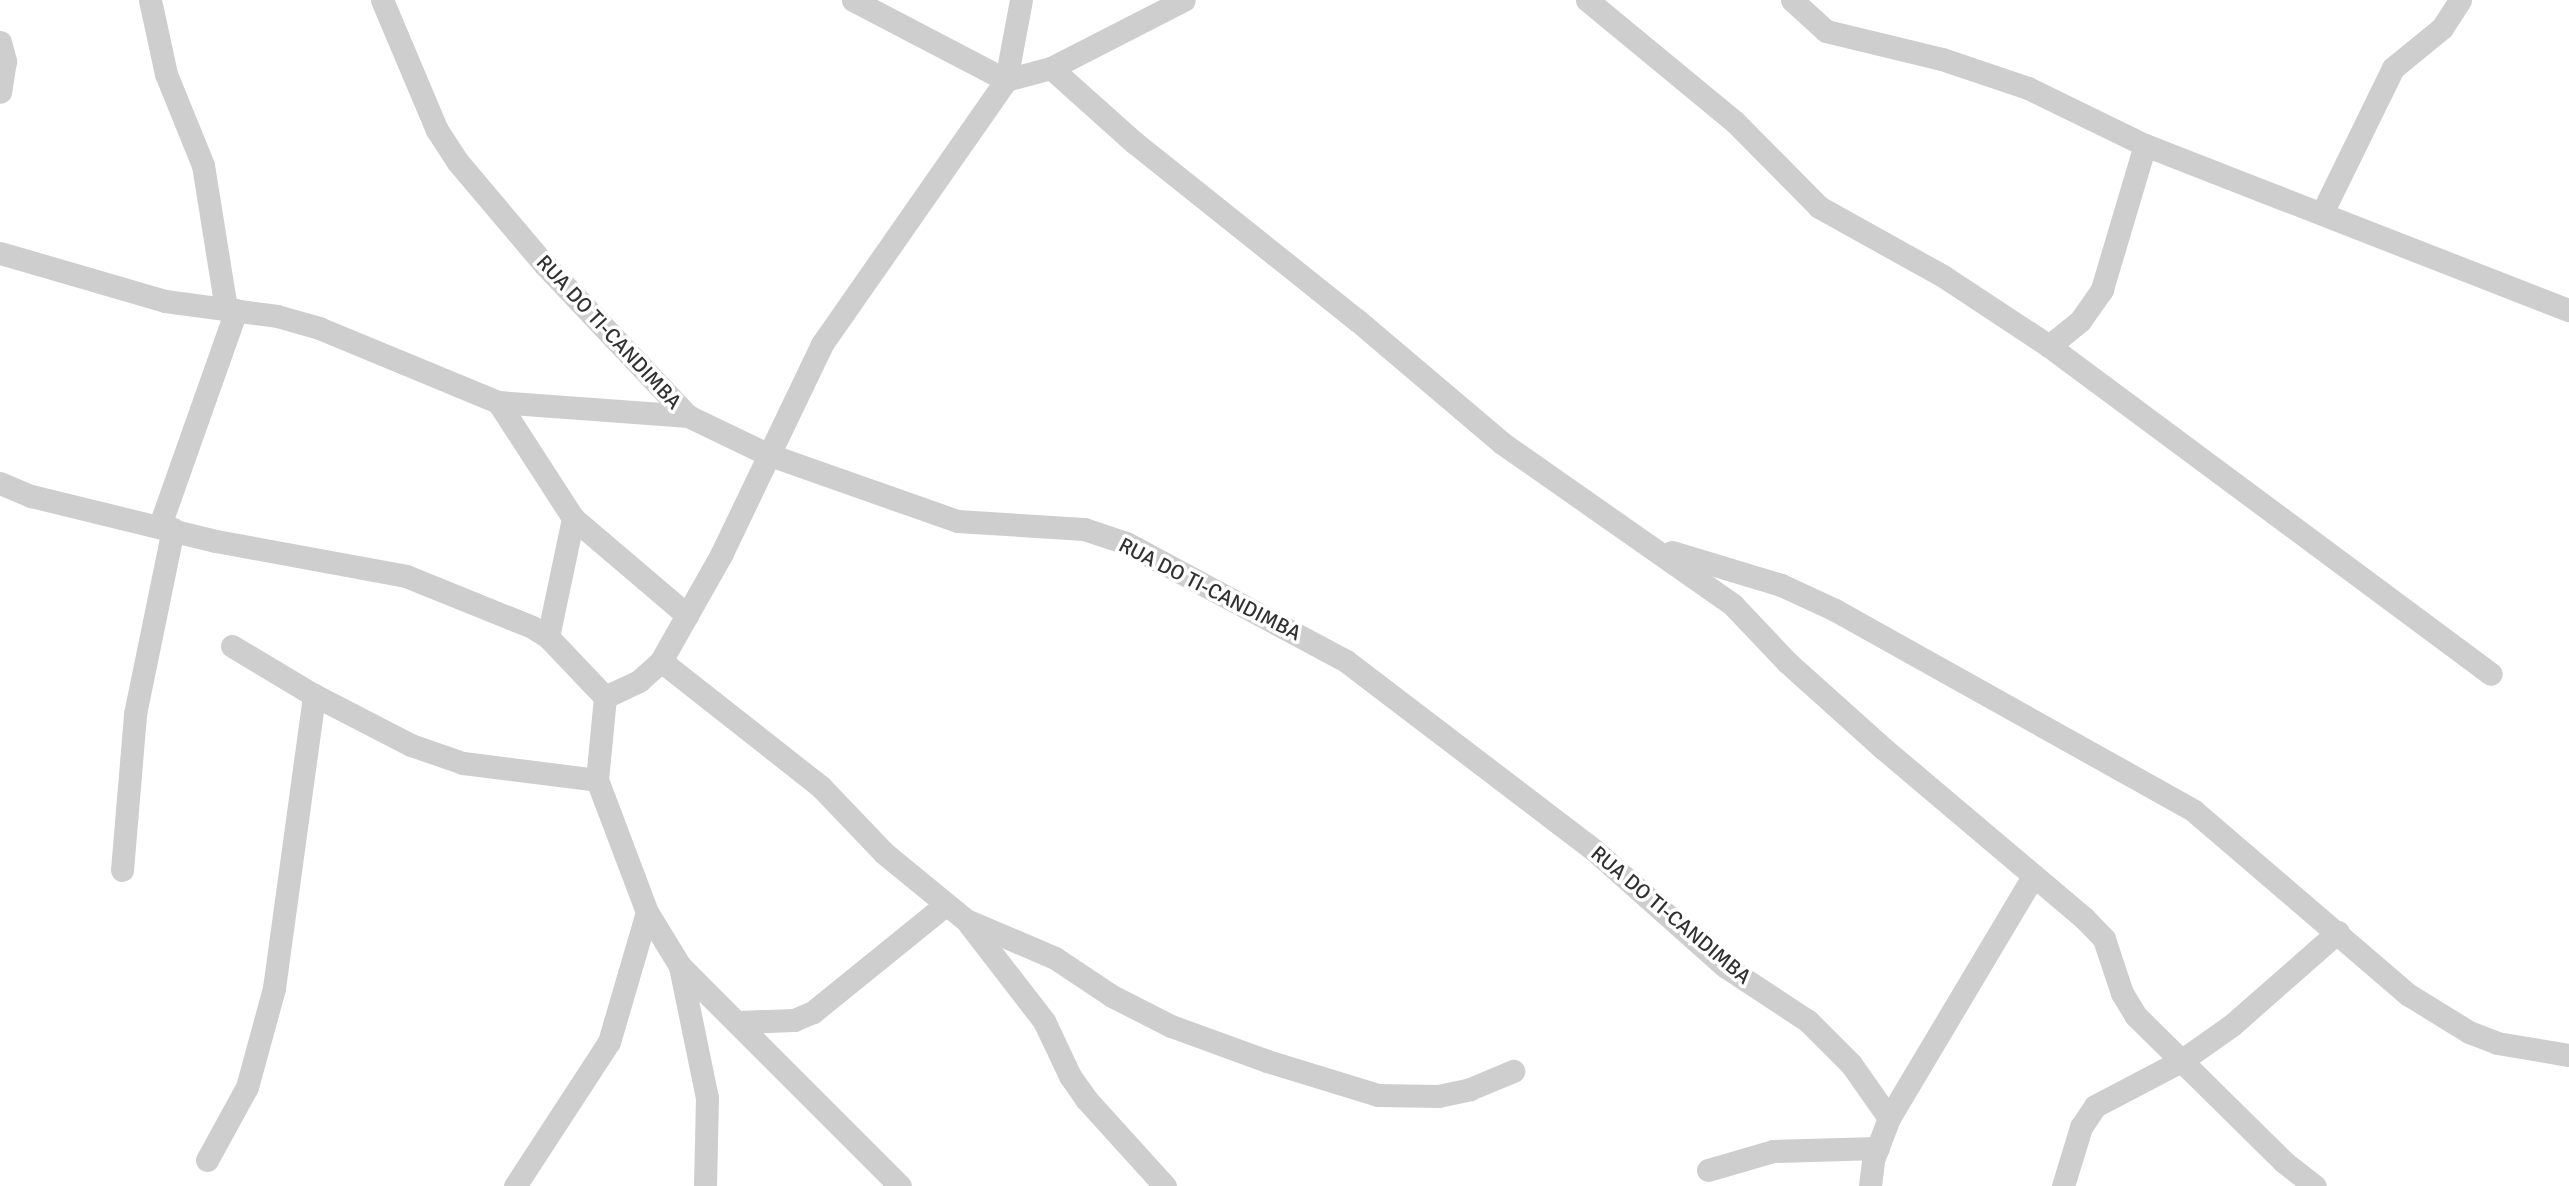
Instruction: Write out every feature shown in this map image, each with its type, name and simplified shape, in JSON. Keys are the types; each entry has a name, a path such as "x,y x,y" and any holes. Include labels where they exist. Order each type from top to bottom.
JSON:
{"street":[{"path":"122,870 135,713 167,527 231,309 203,165 166,74 150,0"},
{"name":"RUA DO TI-CANDIMBA","path":"382,0 437,130 457,160 545,265 688,416 767,454 957,521 1084,529 1126,542 1346,661 1594,849 1726,967 1808,1021 1851,1064 1889,1118"},
{"path":"853,0 1006,80 1051,68 1184,0"},
{"path":"605,697 639,681 661,661 721,555 767,454 836,322 1006,80 1021,0"},
{"path":"1587,0 1734,121 1819,206 1943,276 2049,346 2491,674"},
{"path":"1792,0 1826,31 1942,59 2028,88 2145,145 2569,310"},
{"path":"2322,213 2393,68 2442,28 2460,0"},
{"path":"0,42 5,73 0,92"},
{"path":"1051,68 1135,144 1357,320 1502,443 1734,604 1787,662 2032,878 2068,904 2104,939 2122,993 2135,1015 2315,1186"},
{"path":"2049,346 2080,321 2102,289 2145,145"},
{"path":"0,253 165,301 231,309 320,328 498,401 688,416"},
{"path":"498,401 573,518 687,615"},
{"path":"0,483 31,496 406,576 508,616 548,637 605,697 597,780 647,912 680,966 900,1186"},
{"path":"548,637 573,518"},
{"path":"1653,546 1781,585 1835,610 2194,811 2409,995 2469,1032 2497,1043 2569,1055"},
{"path":"232,646 314,695 411,745 463,763 597,780"},
{"path":"661,661 821,787 884,853 965,920 1055,958 1171,1026 1328,1081 1378,1094 1437,1096 1470,1089 1513,1071"},
{"path":"207,1160 247,1087 274,988 314,695"},
{"path":"1870,1186 1878,1148 1889,1118 2032,878"},
{"path":"738,1022 794,1020 813,1012 945,905"},
{"path":"515,1186 609,1042 647,912"},
{"path":"965,920 1044,1021 1070,1076 1086,1099 1165,1186"},
{"path":"2063,1186 2081,1127 2095,1106 2181,1061 2258,1006 2338,932"},
{"path":"680,966 707,1098 705,1186"},
{"path":"1708,1170 1773,1151 1878,1148"}]}
